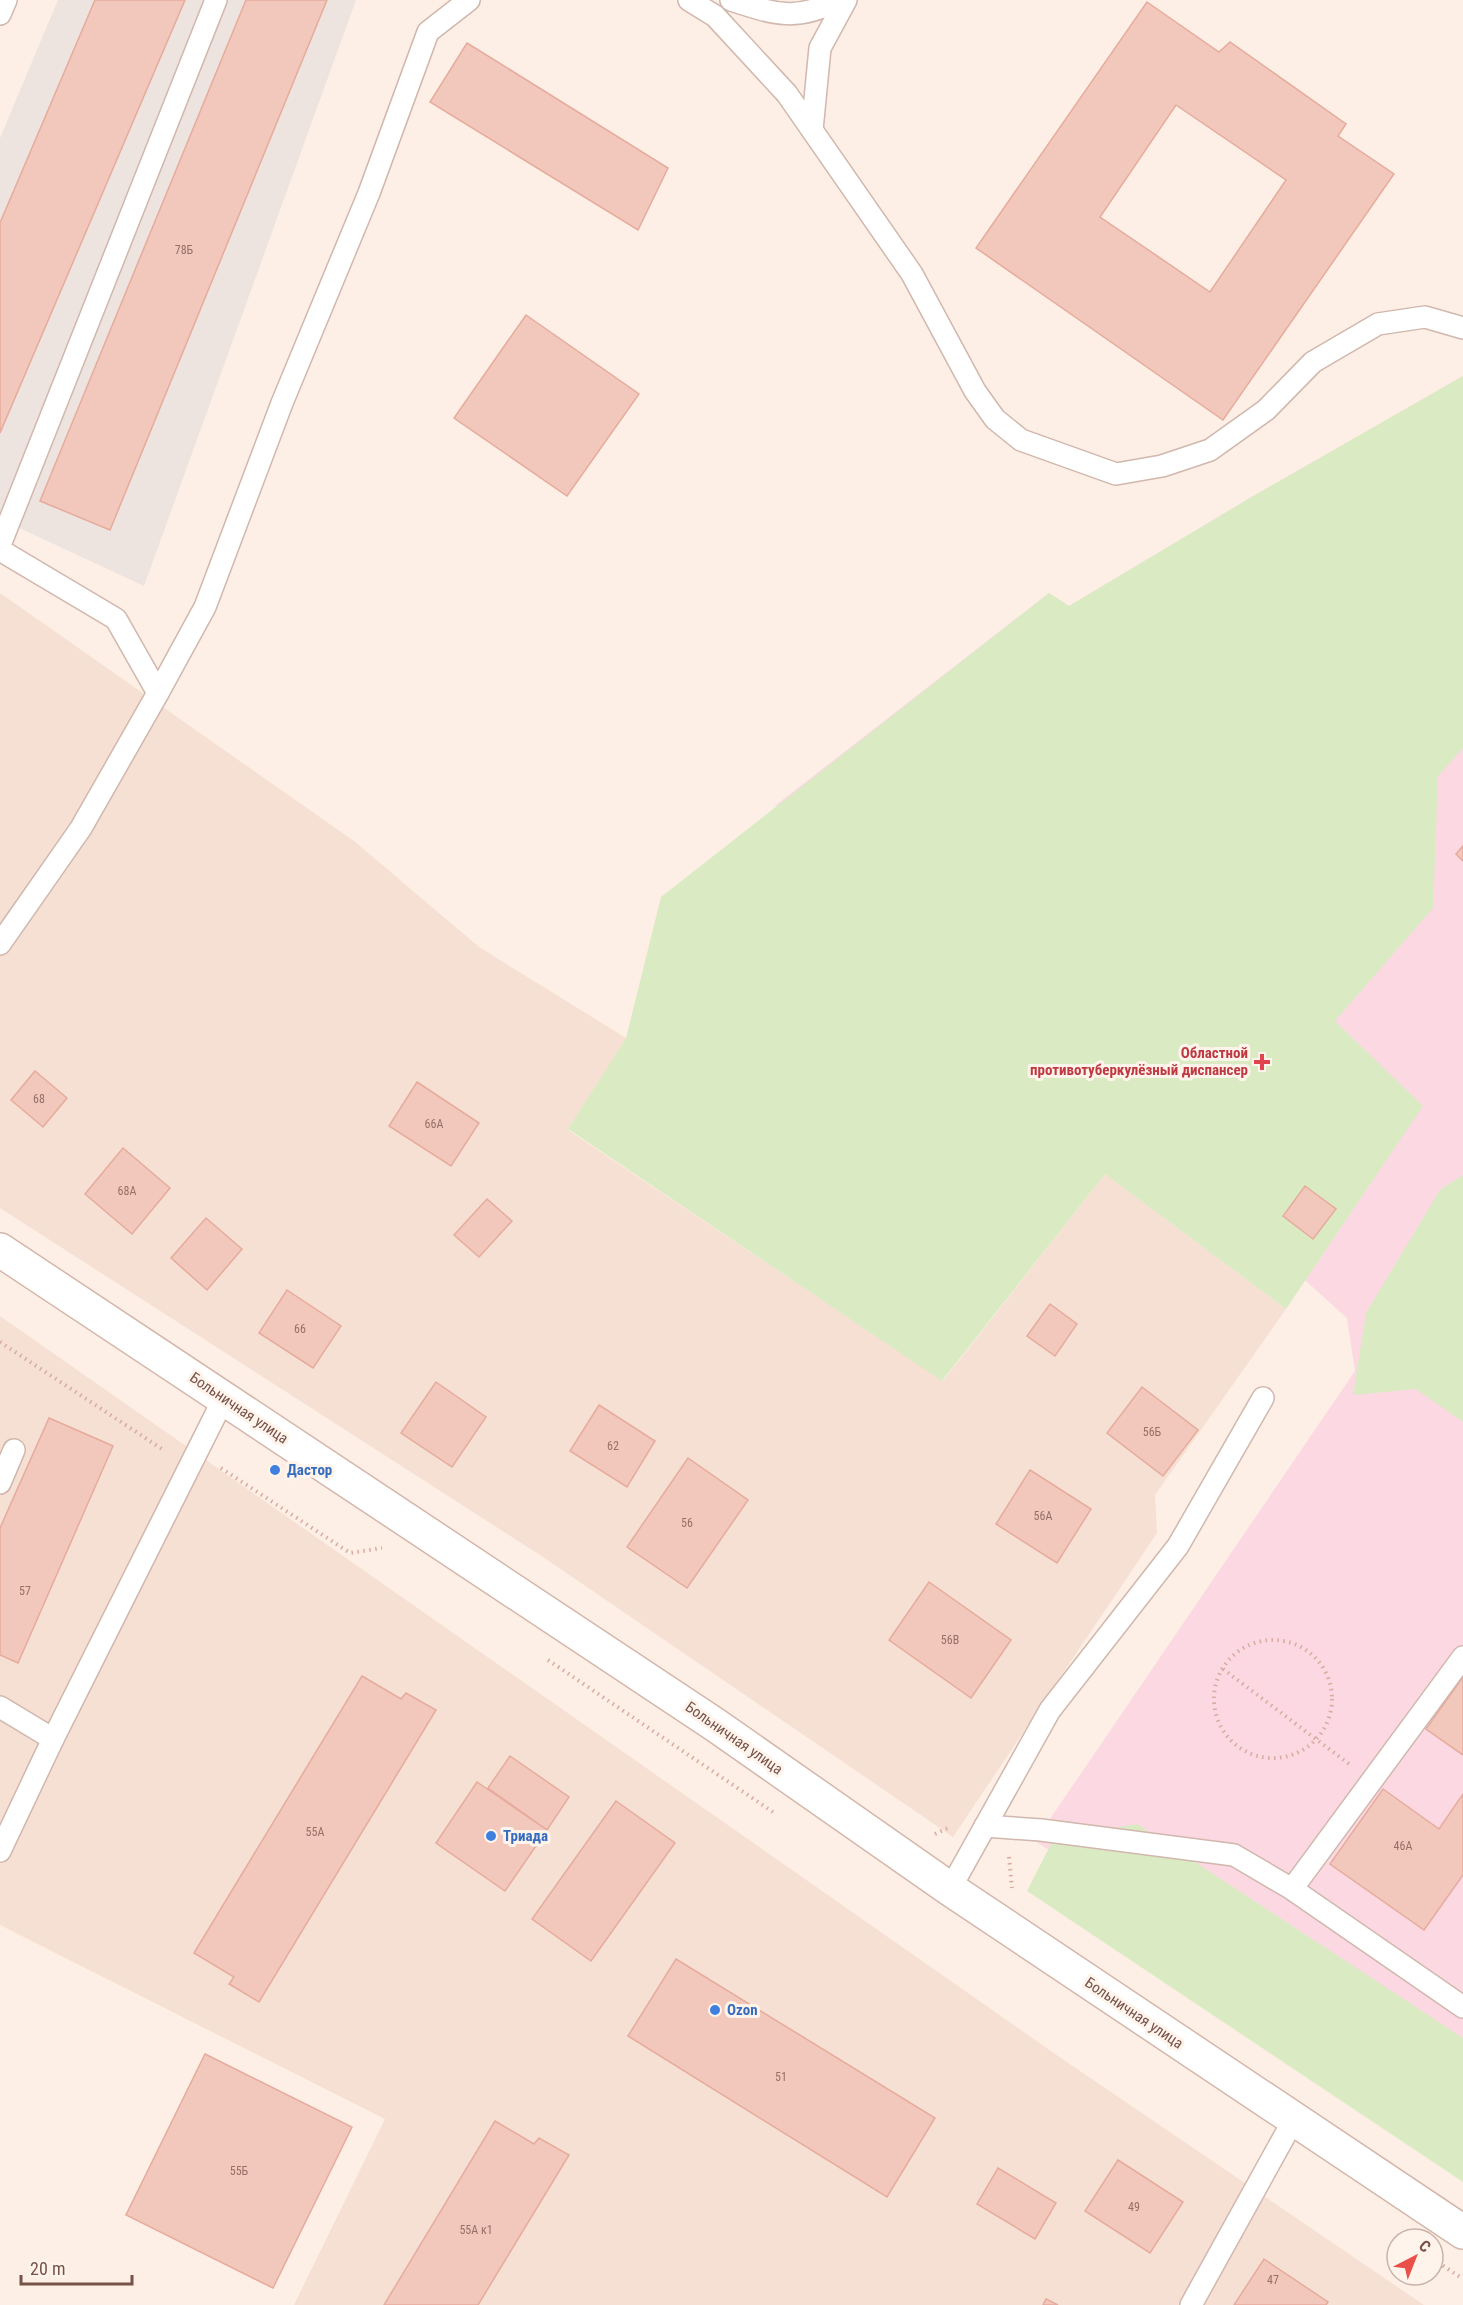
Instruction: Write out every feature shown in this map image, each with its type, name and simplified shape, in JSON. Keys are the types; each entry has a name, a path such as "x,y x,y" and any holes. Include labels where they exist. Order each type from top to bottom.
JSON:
{"street":[{"name":"Больничная улица","path":"0,1250 705,1717 950,1889 1463,2232"}],"lane":[{"path":"0,14 6,0"},
{"path":"0,544 216,0"},
{"path":"0,944 81,828 205,607 282,403 369,193 428,32 469,0"},
{"path":"689,0 715,16 788,94 912,274 975,391 995,419 1021,440 1116,474 1162,466 1210,450 1266,410 1313,362 1378,324 1425,317 1463,328"},
{"path":"731,0 776,14 816,12 838,0"},
{"path":"812,130 820,48 846,0"},
{"path":"0,550 116,619 158,693"},
{"path":"0,1851 53,1739 224,1398"},
{"path":"950,1889 1050,1710 1178,1546 1263,1398"},
{"path":"0,1483 14,1450"},
{"path":"1292,1889 1463,1657"},
{"path":"0,1707 53,1739"},
{"path":"986,1826 1041,1830 1234,1855 1292,1889 1463,2007"},
{"path":"1191,2305 1294,2119"}],"path":[{"path":"0,1342 189,1467 225,1468 350,1553 382,1548"},
{"path":"1279,1639 1297,1644 1313,1655 1326,1670 1333,1697 1327,1725 1317,1740 1301,1752 1283,1758 1263,1758 1244,1751 1228,1738 1218,1720 1214,1701 1216,1681 1222,1669 1240,1649 1259,1641 1279,1639"},
{"path":"541,1656 779,1817"},
{"path":"1222,1669 1371,1781"},
{"path":"1445,2267 1463,2279"}],"shaded area":[{"path":"58,0 356,0 144,586 0,519 0,138"},
{"name":"Областной противотуберкулёзный диспансер","path":"1463,376 1463,2122 1035,1841 1355,1371 1347,1318 776,805 1049,593 1069,606 1255,495"},
{"path":"0,593 354,841 479,947 626,1038 568,1130 943,1381 1105,1174 1286,1309 1155,1495 1157,1533 953,1837 543,1557 0,1208"},
{"path":"0,1316 1058,2056 1385,2278 1385,2287 1398,2287 1424,2305 294,2305 385,2119 0,1925"}],"green space":[{"path":"1463,376 1463,748 1438,776 1433,908 1335,1021 1423,1106 1286,1309 1105,1174 942,1381 568,1129 626,1038 661,897 1049,593 1069,606 1255,495"},
{"path":"1463,1175 1463,1422 1416,1389 1353,1395 1366,1313 1440,1190"},
{"path":"1137,1824 1463,2038 1463,2182 1027,1891 1054,1838"}],"building":[{"path":"95,0 185,0 0,433 0,223"},
{"path":"246,0 327,0 110,530 40,501"},
{"path":"1147,2 1219,52 1230,42 1346,124 1338,136 1394,174 1223,420 976,248","holes":["1176,105 1286,180 1210,292 1100,217"]},
{"path":"467,43 668,168 638,230 430,102"},
{"path":"526,315 639,394 567,496 454,418"},
{"path":"1463,846 1463,861 1456,854"},
{"path":"35,1071 67,1098 43,1127 11,1100"},
{"path":"417,1082 479,1123 451,1166 389,1126"},
{"path":"123,1148 170,1188 132,1234 85,1194"},
{"path":"1305,1186 1336,1209 1313,1239 1283,1216"},
{"path":"487,1199 512,1221 479,1257 454,1235"},
{"path":"206,1218 242,1249 207,1290 171,1258"},
{"path":"287,1290 341,1326 313,1368 259,1333"},
{"path":"1050,1304 1077,1324 1055,1356 1027,1336"},
{"path":"436,1382 486,1417 452,1467 401,1433"},
{"path":"1142,1387 1198,1430 1163,1476 1107,1433"},
{"path":"599,1405 655,1441 627,1487 570,1451"},
{"path":"49,1418 113,1446 18,1663 0,1655 0,1528"},
{"path":"688,1458 748,1500 687,1588 627,1547"},
{"path":"1030,1470 1091,1509 1057,1563 996,1524"},
{"path":"929,1582 1011,1640 971,1698 889,1640"},
{"path":"362,1676 401,1699 406,1693 436,1710 259,2002 229,1984 234,1977 194,1953"},
{"path":"1463,1677 1463,1755 1426,1729"},
{"path":"510,1756 569,1797 547,1830 488,1788"},
{"name":"Триада","path":"477,1782 547,1830 505,1891 436,1843"},
{"path":"1383,1789 1439,1829 1463,1794 1463,1875 1424,1930 1330,1864"},
{"path":"616,1801 675,1843 591,1961 532,1919"},
{"path":"676,1959 935,2118 887,2197 628,2036"},
{"path":"205,2054 352,2127 273,2288 126,2215"},
{"path":"495,2121 534,2144 539,2138 569,2155 478,2305 384,2305"},
{"path":"1118,2160 1183,2202 1150,2253 1085,2211"},
{"path":"998,2168 1056,2203 1035,2239 977,2204"},
{"path":"1264,2259 1328,2302 1326,2305 1234,2305"},
{"path":"1046,2299 1058,2305 1043,2305"}],"place":[{"name":"Областной противотуберкулёзный диспансер","path":"1262,1062"},
{"name":"Дастор","path":"275,1470"},
{"name":"Триада","path":"491,1836"},
{"name":"Ozon","path":"715,2010"}]}
